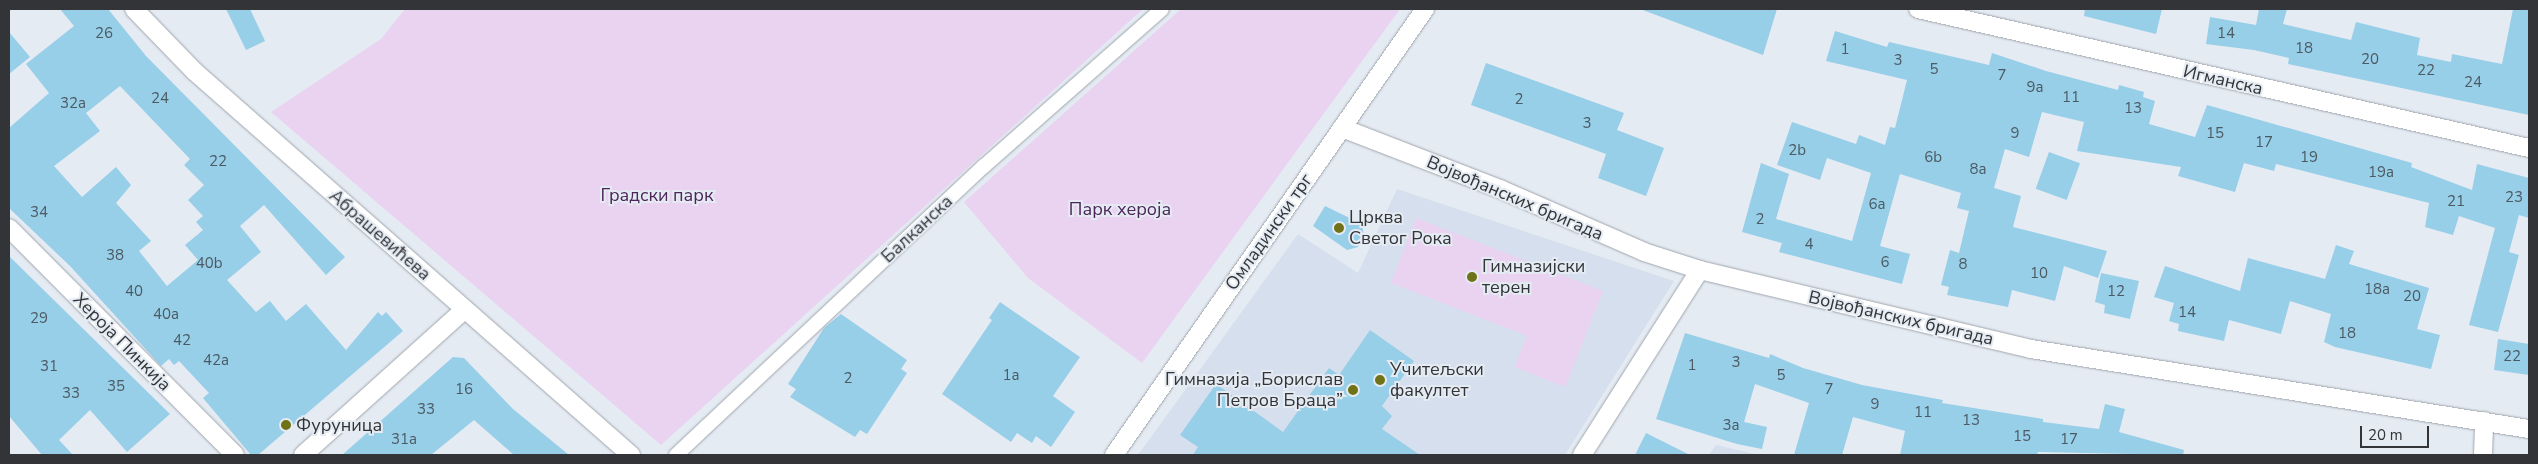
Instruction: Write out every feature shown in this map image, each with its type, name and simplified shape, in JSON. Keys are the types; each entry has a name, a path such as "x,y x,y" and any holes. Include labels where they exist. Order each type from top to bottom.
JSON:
{"street":[{"name":"Абрашевићева","path":"134,9 194,71 631,455"},
{"name":"Балканска","path":"676,455 984,166 1162,9"},
{"name":"Омладински трг","path":"1114,455 1424,9"},
{"name":"Игманска","path":"1918,9 2529,148"},
{"name":"Војвођанских бригада","path":"1342,128 1500,188 1644,252 1700,270 2031,349 2529,429"},
{"name":"Хероја Пинкија","path":"9,228 235,455"},
{"path":"1582,455 1700,270"},
{"path":"303,455 464,310"},
{"path":"2482,455 2484,421"}],"shaded area":[{"path":"1397,189 1674,281 1565,455 1138,455 1298,234 1358,273"},
{"path":"1716,445 1759,455 1709,455"}],"green space":[{"name":"Градски парк","path":"405,9 1143,9 661,445 271,112 381,39"},
{"name":"Парк хероја","path":"1181,9 1400,9 1142,363 1028,278 964,202"},
{"name":"Гимназијски терен","path":"1416,218 1603,291 1565,387 1514,367 1527,336 1391,283"}],"building":[{"path":"60,9 108,9 146,56 345,257 326,275 264,205 240,226 261,252 227,280 256,312 270,301 286,321 306,304 346,350 378,312 382,316 386,312 403,331 258,455 251,455 203,398 209,393 179,361 174,365 169,359 161,366 70,266 9,208 9,128 49,93 26,64 74,26","holes":["120,86 190,159 184,165 204,185 188,200 203,216 196,222 203,230 185,245 198,260 167,286 139,251 151,241 116,203 131,185 116,167 82,197 54,166 100,131 86,113"]},
{"path":"226,9 250,9 265,41 246,50"},
{"path":"1640,9 1777,9 1763,55"},
{"path":"2085,9 2162,9 2156,34 2084,16"},
{"path":"2259,9 2287,9 2283,24 2351,40 2356,22 2420,38 2417,55 2451,62 2452,54 2502,64 2513,9 2529,9 2529,115 2288,64 2289,58 2254,50 2206,44 2210,17 2256,25"},
{"path":"1835,31 1887,47 1889,42 1989,65 1992,53 2046,71 2118,90 2119,85 2144,92 2143,97 2155,101 2149,124 2195,137 2207,105 2412,163 2411,167 2472,190 2477,164 2529,178 2529,218 2519,215 2509,252 2519,255 2498,332 2469,325 2495,228 2459,216 2453,235 2425,227 2429,203 2276,164 2274,171 2244,163 2235,192 2178,176 2181,167 2077,151 2084,122 2042,112 2029,157 2005,149 1994,188 2021,196 2013,227 2107,251 2098,278 2064,266 2055,301 2012,290 2008,307 1947,295 1949,287 1941,285 1950,250 1959,253 1969,211 1957,208 1961,193 1900,174 1880,246 1910,254 1902,284 1779,252 1782,243 1742,232 1761,163 1789,174 1776,219 1852,241 1871,173 1827,158 1820,180 1777,165 1792,122 1856,144 1859,135 1885,145 1890,127 1895,128 1907,80 1826,61"},
{"path":"9,32 30,57 9,74"},
{"path":"1486,63 1624,113 1617,130 1664,148 1646,196 1598,178 1606,154 1471,105"},
{"path":"2049,152 2080,163 2067,200 2036,189"},
{"name":"Црква Светог Рока","path":"1325,206 1362,224 1364,237 1358,247 1347,250 1313,226"},
{"path":"2336,245 2354,251 2349,264 2429,288 2417,329 2440,335 2431,369 2335,347 2324,342 2331,314 2290,301 2281,334 2229,320 2224,341 2178,331 2179,324 2169,321 2174,303 2154,297 2165,266 2240,291 2248,258 2325,279"},
{"path":"9,256 170,414 127,452 90,410 59,440 73,455 42,455 9,416"},
{"path":"2101,273 2139,281 2130,319 2104,313 2105,305 2095,302"},
{"path":"1000,302 1080,357 1053,396 1075,412 1051,447 1036,436 1032,443 1017,433 1011,442 942,394 992,320 989,318"},
{"path":"841,314 907,360 901,369 907,373 867,434 860,430 855,437 790,397 796,389 788,384 824,328"},
{"path":"1370,330 1414,361 1382,406 1392,416 1382,429 1420,455 1193,455 1198,447 1180,435 1216,384 1283,432 1329,368 1339,375"},
{"path":"1685,333 1769,358 1770,354 1803,368 1862,385 1943,400 1942,403 2043,419 2043,422 2099,429 2105,404 2125,409 2119,432 2184,450 2183,455 2038,452 2037,455 1900,455 1905,431 1853,417 1842,455 1794,455 1809,403 1755,384 1744,422 1767,427 1762,449 1737,444 1656,419"},
{"path":"2498,339 2529,344 2529,375 2494,370"},
{"path":"453,357 464,358 513,409 569,455 514,455 474,420 431,455 342,455"},
{"path":"1646,433 1690,455 1635,455"}],"place":[{"name":"Црква Светог Рока","path":"1339,228"},
{"name":"Гимназијски терен","path":"1472,277"},
{"name":"Учитељски факултет","path":"1380,380"},
{"name":"Гимназија „Борислав Петров Браца”","path":"1353,390"},
{"name":"Фуруница","path":"286,425"}]}
